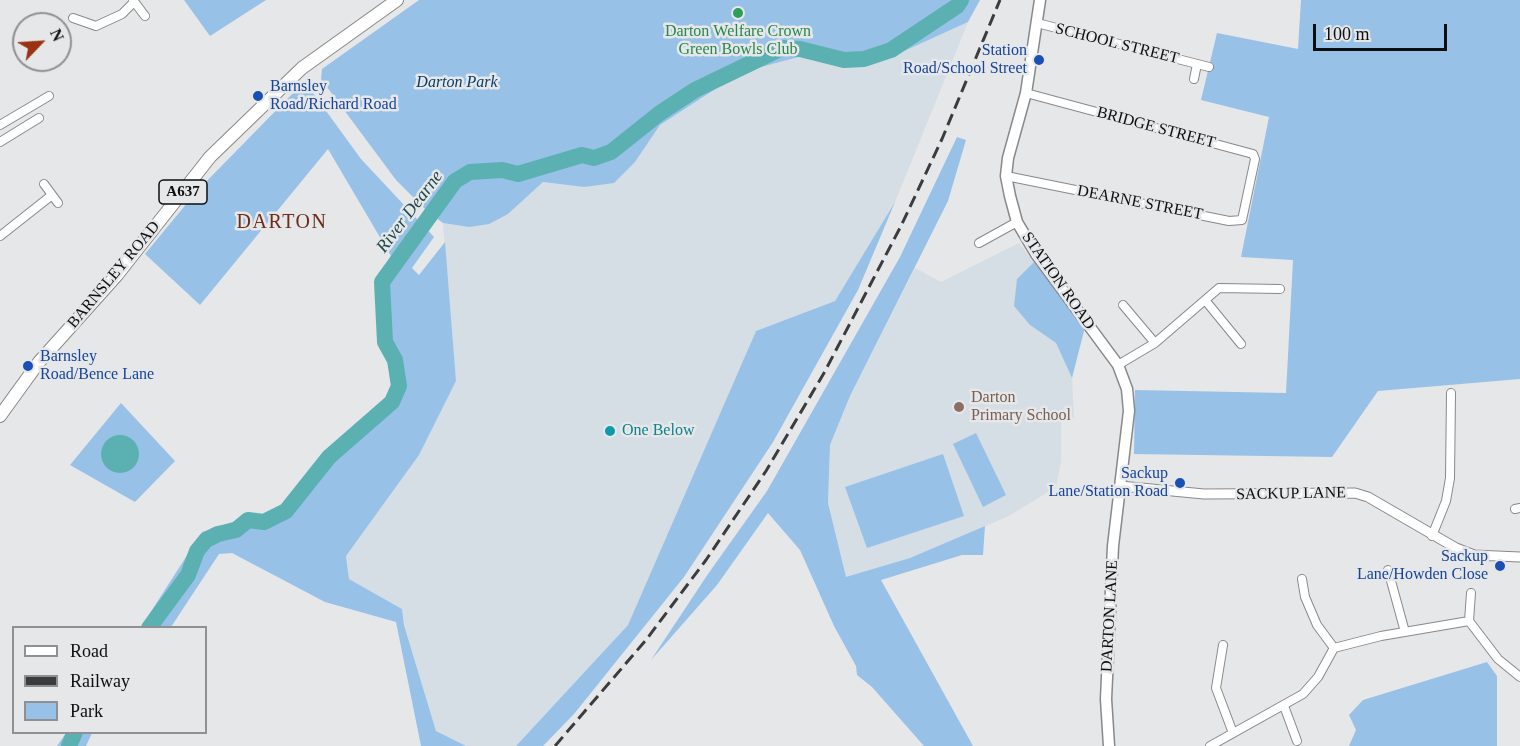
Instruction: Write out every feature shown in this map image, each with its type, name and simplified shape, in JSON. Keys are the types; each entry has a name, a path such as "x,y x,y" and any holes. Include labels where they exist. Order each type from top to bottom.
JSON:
{"highway":[{"name":"BARNSLEY ROAD","path":"0,416 39,362 117,275 210,157 302,68 397,0"}],"main road":[{"name":"STATION ROAD","path":"1040,0 1026,93 1008,158 1006,176 1017,222 1058,287 1118,365 1127,389 1129,411 1120,486"},
{"name":"DARTON LANE","path":"1109,746 1107,678 1113,546 1120,486"}],"street":[{"path":"73,18 96,26 122,14 133,1 145,16"},
{"name":"SCHOOL STREET","path":"1037,23 1209,67"},
{"name":"SCHOOL STREET","path":"1194,79 1197,64"},
{"name":"BRIDGE STREET","path":"1026,93 1253,154 1255,159 1248,187"},
{"path":"0,125 49,96"},
{"path":"0,142 39,118"},
{"name":"DEARNE STREET","path":"1006,176 1229,221 1242,220 1248,187"},
{"path":"44,184 58,203"},
{"path":"0,236 52,195"},
{"path":"979,243 1017,222"},
{"path":"1118,365 1155,343 1219,288 1280,289"},
{"path":"1205,300 1241,344"},
{"path":"1123,305 1155,343"},
{"path":"1432,536 1446,501 1450,478 1451,393"},
{"name":"SACKUP LANE","path":"1120,486 1204,494 1354,493 1368,497 1432,536 1474,555 1520,557"},
{"path":"1388,570 1405,632"},
{"path":"1302,579 1305,597 1317,625 1334,648"},
{"path":"1472,593 1469,621 1498,659 1520,677"},
{"path":"1210,746 1303,694 1318,677 1334,648 1469,621"},
{"path":"1223,645 1216,688 1233,733"},
{"path":"1284,706 1297,741"}],"shaded area":[{"path":"968,22 895,202 835,301 756,331 628,625 516,746 466,746 436,731 404,625 402,609 349,579 346,556 419,455 456,381 443,223 469,227 508,214 543,182 584,187 635,162 660,125 720,86 761,67 806,55 852,64 880,62"},
{"name":"Darton Primary School","path":"1019,243 1034,262 1017,279 1030,325 1056,343 1072,378 1074,418 1061,418 1061,461 1056,487 1009,516 910,558 846,578 828,503 830,445 850,396 915,268 941,282"},
{"path":"120,435 134,440 139,454 134,468 120,473 106,468 101,454 106,440"}],"green space":[{"path":"184,0 266,0 210,36"},
{"name":"Darton Park","path":"419,0 980,0 968,22 880,62 852,64 806,55 761,67 720,86 660,125 635,162 614,183 584,187 543,182 508,214 489,224 469,227 443,223 427,211 396,180 321,79 322,69"},
{"path":"1301,0 1520,0 1520,379 1378,391 1332,457 1134,454 1135,390 1286,393 1293,260 1241,257 1269,117 1201,100 1217,33 1298,49"},
{"path":"299,87 313,93 361,159 434,237 412,268 419,275 445,242 456,381 419,455 346,556 349,579 402,609 404,625 436,731 466,746 421,746 396,622 325,602 232,553 219,554 172,626 142,626 202,532 247,517 263,518 284,506 326,452 388,398 394,382 380,342 376,281 391,256 328,149 200,305 145,254 197,191"},
{"path":"957,137 966,140 948,201 850,396 830,445 828,503 846,577 910,558 985,526 983,555 962,555 881,580 973,746 924,746 872,687 857,675 856,666 834,626 800,550 768,513 717,585 651,660 767,491 900,257"},
{"path":"895,202 858,290 773,442 684,577 574,714 543,746 516,746 628,625 756,331 835,301"},
{"path":"1034,262 1085,327 1072,378 1056,343 1030,325 1014,306 1017,279"},
{"path":"121,403 175,461 135,502 70,465"},
{"path":"976,433 1006,495 983,507 953,444"},
{"path":"943,454 964,516 867,548 845,487"},
{"path":"1487,662 1497,676 1497,746 1349,746 1356,730 1349,715 1363,700"},
{"path":"65,734 92,734 86,746 57,746"}],"waterway":[{"name":"River Dearne","path":"150,626 188,575 197,551 206,540 218,534 236,530 248,520 264,522 286,511 329,457 392,402 399,386 395,360 385,342 382,282 455,181 470,172 502,170 518,174 582,155 594,158 611,152 660,113 695,90 782,48 800,49 844,60 864,59 891,50 957,6 961,0"},
{"name":"River Dearne","path":"69,746 74,734"}],"railway":[{"path":"555,746 646,640 706,560 766,471 824,373 901,226 942,139 1000,0"}],"place":[{"name":"Darton Welfare Crown Green Bowls Club","path":"738,13"},
{"name":"Station Road/School Street","path":"1039,60"},
{"name":"Barnsley Road/Richard Road","path":"258,96"},
{"name":"Barnsley Road/Bence Lane","path":"28,366"},
{"name":"Darton Primary School","path":"959,407"},
{"name":"One Below","path":"610,431"},
{"name":"Sackup Lane/Station Road","path":"1180,483"},
{"name":"Sackup Lane/Howden Close","path":"1500,566"}],"district":[{"name":"DARTON","path":"282,223"}]}
